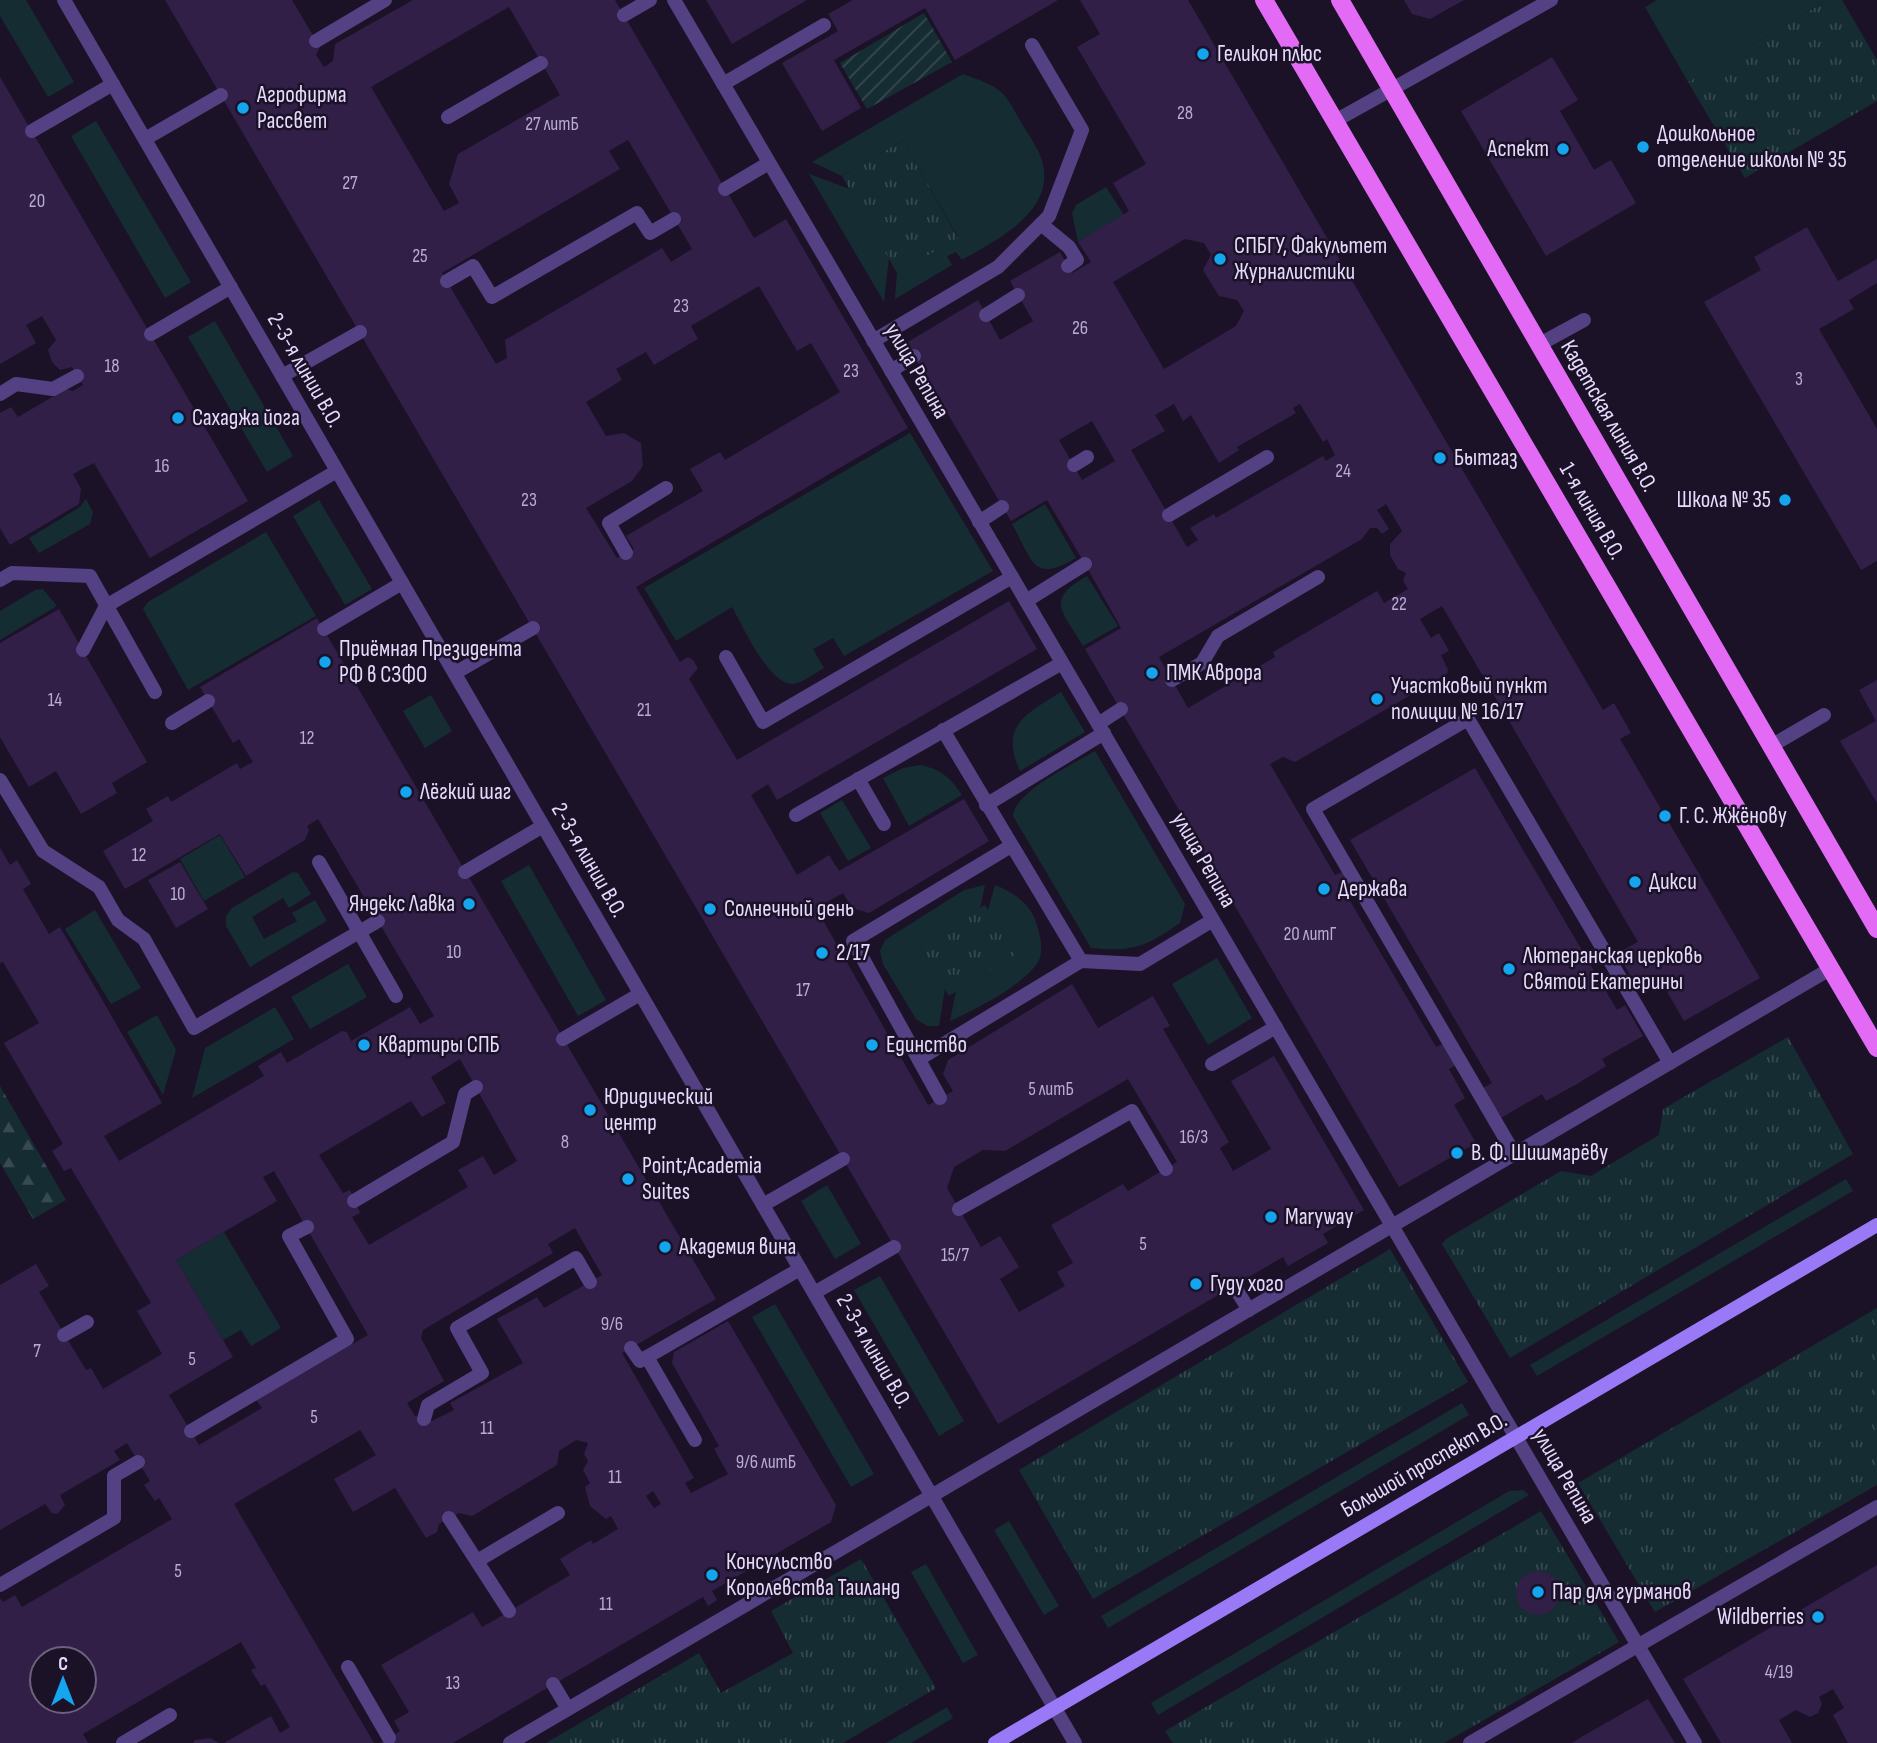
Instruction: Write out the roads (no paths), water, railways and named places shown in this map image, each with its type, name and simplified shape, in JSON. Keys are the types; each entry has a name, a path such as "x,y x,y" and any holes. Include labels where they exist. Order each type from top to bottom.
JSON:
{"main road":[{"name":"1-я линия В.О.","path":"1264,0 1877,1048"},
{"name":"Кадетская линия В.О.","path":"1340,0 1877,929"},
{"name":"Большой проспект В.О.","path":"995,1743 1877,1225"}],"street":[{"name":"2-3-я линии В.О.","path":"64,0 1075,1743"},
{"path":"316,41 386,0"},
{"path":"624,15 650,0"},
{"name":"улица Репина","path":"674,0 1695,1743"},
{"path":"1335,121 1551,0"},
{"path":"723,85 824,25"},
{"path":"873,341 998,267 1049,216 1082,130 1032,45"},
{"path":"448,117 541,63"},
{"path":"32,131 113,84"},
{"path":"145,139 221,95"},
{"path":"725,189 769,163"},
{"path":"447,281 473,266 492,297 637,213 650,233 674,219"},
{"path":"1041,224 1069,247 1077,260 1068,266"},
{"path":"151,334 231,287"},
{"path":"986,315 1018,295"},
{"path":"1539,344 1584,320"},
{"path":"282,376 360,332"},
{"path":"891,371 914,356"},
{"path":"0,394 16,384 53,389 77,376"},
{"path":"1074,465 1087,457"},
{"path":"1169,514 1267,457"},
{"path":"83,650 106,606 337,471"},
{"path":"626,553 609,523 666,488"},
{"path":"979,522 1002,507"},
{"path":"1026,601 1084,564"},
{"path":"0,580 12,573 90,576 155,692"},
{"path":"726,657 763,722 1012,577"},
{"path":"1172,680 1202,663 1218,636 1318,577"},
{"path":"324,629 402,583"},
{"path":"455,673 533,628"},
{"path":"796,815 1062,663"},
{"path":"172,723 208,701"},
{"path":"986,806 1101,729 1121,709"},
{"path":"1771,746 1825,715"},
{"path":"1515,1155 1313,809 1468,719 1670,1063"},
{"path":"943,730 1081,961"},
{"path":"858,779 884,824"},
{"path":"0,780 43,851 99,887 118,920 144,939 194,1028 378,921"},
{"path":"465,872 543,826"},
{"path":"940,1098 853,941 1011,846"},
{"path":"319,862 396,996"},
{"path":"919,1059 1081,961 1140,964 1213,920"},
{"path":"510,1743 1830,970"},
{"path":"563,1039 640,993"},
{"path":"1212,1064 1276,1027"},
{"path":"354,1201 453,1142 464,1094 476,1087"},
{"path":"959,1209 1132,1111 1166,1168"},
{"path":"763,1205 843,1159"},
{"path":"191,1431 348,1339 289,1236 307,1227"},
{"path":"814,1293 894,1247"},
{"path":"424,1419 428,1405 482,1373 457,1328 576,1258 590,1282"},
{"path":"631,1348 640,1361 800,1269"},
{"path":"1234,1286 1249,1310"},
{"path":"64,1335 87,1322"},
{"path":"647,1357 695,1440"},
{"path":"0,1585 114,1518 114,1476 138,1462"},
{"path":"1470,1743 1877,1507"},
{"path":"477,1561 558,1513"},
{"path":"449,1518 509,1611"},
{"path":"348,1667 389,1738"},
{"path":"553,1684 568,1709"},
{"path":"123,1743 170,1715"}],"place":[{"name":"Геликон плюс","path":"1203,54"},
{"name":"Агрофирма Рассвет","path":"243,108"},
{"name":"Дошкольное отделение школы № 35","path":"1643,147"},
{"name":"Аспект","path":"1563,149"},
{"name":"СПБГУ, Факультет Журналистики","path":"1220,259"},
{"name":"Сахаджа йога","path":"178,418"},
{"name":"Бытгаз","path":"1440,458"},
{"name":"Школа № 35","path":"1785,500"},
{"name":"Приёмная Президента РФ в СЗФО","path":"325,662"},
{"name":"ПМК Аврора","path":"1152,673"},
{"name":"Участковый пункт полиции № 16/17","path":"1377,699"},
{"name":"Лёгкий шаг","path":"406,792"},
{"name":"Г. С. Жжёнову","path":"1665,816"},
{"name":"Дикси","path":"1635,882"},
{"name":"Держава","path":"1324,889"},
{"name":"Яндекс Лавка","path":"469,904"},
{"name":"Солнечный день","path":"710,909"},
{"name":"2/17","path":"822,953"},
{"name":"Лютеранская церковь Святой Екатерины","path":"1509,969"},
{"name":"Квартиры СПБ","path":"364,1045"},
{"name":"Единство","path":"872,1045"},
{"name":"Юридический центр","path":"590,1110"},
{"name":"В. Ф. Шишмарёву","path":"1457,1153"},
{"name":"Point;Academia Suites","path":"628,1179"},
{"name":"Maryway","path":"1271,1217"},
{"name":"Академия вина","path":"665,1247"},
{"name":"Гуду хого","path":"1196,1284"},
{"name":"Консульство Королевства Таиланд","path":"712,1575"},
{"name":"Пар для гурманов","path":"1538,1592"},
{"name":"Wildberries","path":"1818,1617"}]}
